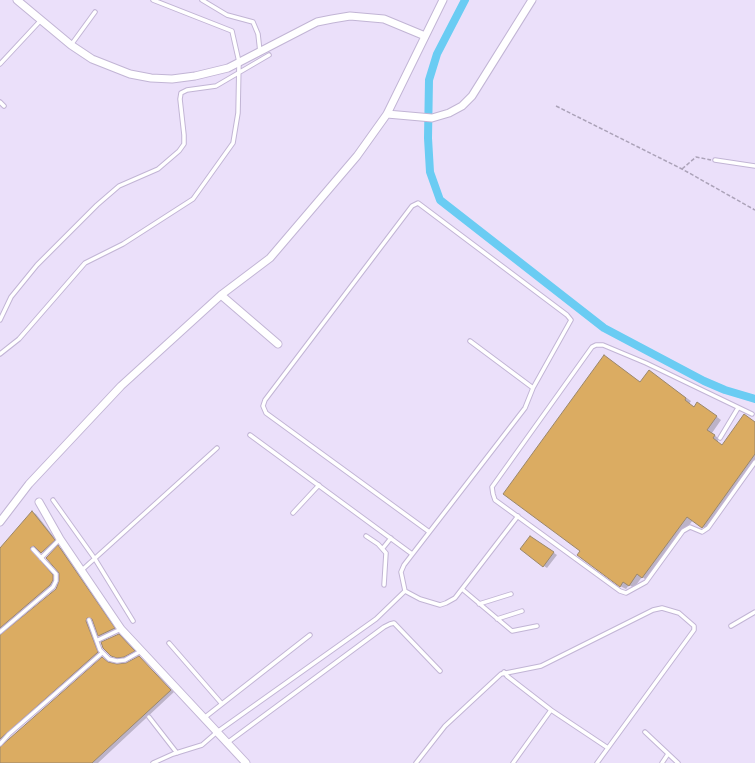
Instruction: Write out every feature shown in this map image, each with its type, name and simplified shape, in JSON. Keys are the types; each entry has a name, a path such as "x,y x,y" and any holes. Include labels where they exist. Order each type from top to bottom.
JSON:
{"street":[{"path":"17,0 71,45 92,59 130,74 151,78 172,79 195,76 228,68 317,22 350,16 384,19 425,36"},
{"path":"0,522 29,484 121,386 221,295 270,258 357,156 387,114 443,0"},
{"path":"387,114 432,118 448,113 462,106 472,96 532,0"},
{"path":"221,295 278,344"},
{"path":"39,502 60,539 121,629 246,763"}],"lane":[{"path":"0,354 20,339 85,263 123,244 193,199 233,143 238,112 239,62 232,31 153,0"},
{"path":"202,0 227,15 253,22 258,34 260,52"},
{"path":"71,45 95,12"},
{"path":"0,64 41,20"},
{"path":"0,320 11,297 37,265 97,204 119,186 158,170 180,151 184,144 180,99 181,93 187,90 216,86 269,55"},
{"path":"0,102 4,106"},
{"path":"714,160 755,166"},
{"path":"405,591 401,572 404,565 428,531 525,408 533,388 571,320 567,315 427,208 418,203 412,206 265,400 263,406 266,413 428,531"},
{"path":"470,341 533,388"},
{"path":"752,414 646,363 603,345 592,347 492,487 495,500 620,591 630,592 646,582 683,531 690,527 702,532 708,528 755,462"},
{"path":"720,438 738,408"},
{"path":"250,435 412,554"},
{"path":"82,570 217,448"},
{"path":"293,513 319,485"},
{"path":"53,500 95,559 133,621"},
{"path":"405,591 420,599 440,604 446,603 455,598 518,516"},
{"path":"366,536 383,548 386,553 384,585"},
{"path":"383,548 391,538"},
{"path":"41,558 60,539"},
{"path":"0,632 53,587 56,581 56,574 33,550"},
{"path":"462,589 497,619 515,632 537,626"},
{"path":"153,763 202,745 217,732 376,619 405,591"},
{"path":"479,604 511,594"},
{"path":"416,763 445,726 504,672 541,666 653,610 662,608 679,613 694,626 694,630 597,763"},
{"path":"497,619 522,611"},
{"path":"731,626 755,612"},
{"path":"89,620 102,653 109,659 118,661 125,660 142,650"},
{"path":"228,743 390,624 394,624 440,671"},
{"path":"98,640 121,629"},
{"path":"204,718 310,636"},
{"path":"169,643 222,704"},
{"path":"0,744 9,734 102,653"},
{"path":"504,672 507,676 552,710 608,748"},
{"path":"513,763 552,710"},
{"path":"149,717 177,753"},
{"path":"645,732 678,763"},
{"path":"662,763 668,754"}],"path":[{"path":"556,106 682,169 755,210"},
{"path":"682,169 696,157 714,160"}],"building":[{"path":"604,355 640,382 649,370 686,398 685,400 694,407 697,402 717,416 707,430 715,435 713,438 722,445 744,414 755,422 755,454 702,528 687,517 642,578 637,574 629,586 623,582 620,587 577,555 580,551 503,494"},
{"path":"32,511 55,540 41,553 34,546 30,548 53,575 53,580 50,585 0,628 0,548"},
{"path":"530,536 554,552 543,567 520,549"},
{"path":"58,545 115,628 98,636 92,619 87,618 86,621 98,652 0,739 0,635 56,589 59,581 59,573 46,558"},
{"path":"119,634 135,651 124,657 117,658 111,656 103,648 101,642"},
{"path":"139,656 171,690 92,763 0,763 0,747 102,657 108,662 117,664 126,663"}],"waterway":[{"path":"465,0 437,54 429,80 428,138 430,172 440,200 604,328 704,381 725,390 755,399"}]}
